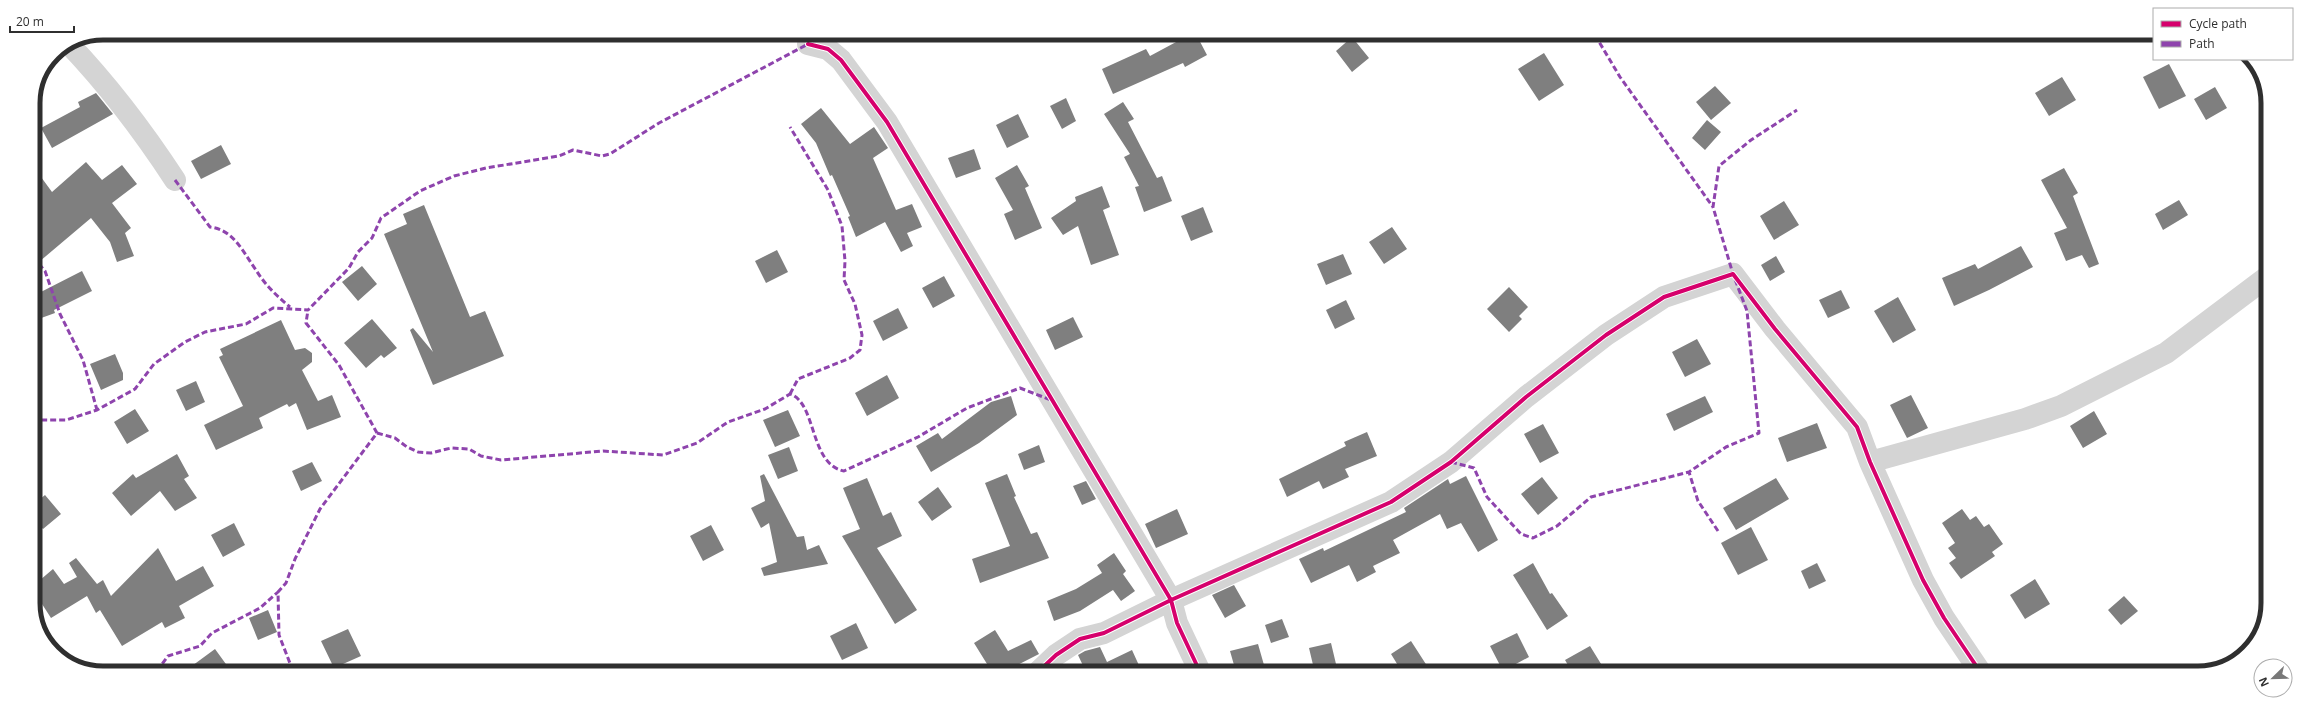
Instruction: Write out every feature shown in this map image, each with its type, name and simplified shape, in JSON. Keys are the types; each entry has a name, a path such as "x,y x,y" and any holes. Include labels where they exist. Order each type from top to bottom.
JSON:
{"street":[{"path":"808,44 828,49 841,60 887,122 1171,600 1176,623 1197,666"},
{"path":"72,49 103,81 147,138 175,180"},
{"path":"1044,666 1056,655 1080,639 1104,633 1171,600 1391,502 1451,462 1526,397 1606,335 1664,297 1733,274 1775,329 1857,427 1870,462 1923,580 1944,618 1977,666"},
{"path":"1870,462 2024,419 2061,406 2166,353 2261,282"}],"building":[{"path":"1180,40 1199,40 1207,55 1185,67 1183,63 1113,94 1102,69 1146,49 1150,56"},
{"path":"1349,40 1354,40 1369,58 1352,72 1336,51"},
{"path":"1544,53 1564,85 1539,101 1518,69"},
{"path":"2169,64 2186,96 2159,109 2143,77"},
{"path":"2062,77 2076,100 2049,116 2035,93"},
{"path":"1715,86 1731,103 1711,120 1696,102"},
{"path":"2215,87 2227,108 2206,120 2194,99"},
{"path":"96,93 113,114 52,148 41,128 80,107 78,102"},
{"path":"1066,98 1076,121 1062,129 1050,106"},
{"path":"1123,102 1134,119 1128,122 1157,178 1162,176 1172,201 1144,212 1135,187 1139,186 1124,157 1130,154 1104,114"},
{"path":"821,108 850,144 874,127 888,148 873,158 896,210 912,204 922,227 907,233 913,246 901,252 885,222 856,237 848,217 850,216 832,175 830,176 816,143 801,124"},
{"path":"1018,114 1029,137 1007,148 996,125"},
{"path":"1707,120 1721,132 1705,150 1692,138"},
{"path":"221,145 231,164 201,179 191,161"},
{"path":"974,149 981,169 956,178 948,158"},
{"path":"86,162 102,180 122,165 137,184 112,203 131,228 125,233 134,256 117,262 110,242 91,218 40,261 40,226 42,224 40,221 40,176 52,192"},
{"path":"1017,165 1029,186 1025,188 1042,228 1015,240 1004,214 1013,210 995,178"},
{"path":"2064,168 2078,193 2073,196 2099,264 2089,268 2082,255 2066,261 2054,233 2067,228 2041,180"},
{"path":"1102,186 1110,207 1103,210 1119,255 1091,265 1078,226 1063,235 1051,218 1076,201 1075,197"},
{"path":"2179,200 2188,215 2163,230 2155,214"},
{"path":"1784,201 1799,225 1774,240 1760,216"},
{"path":"424,205 470,317 485,311 504,356 433,385 410,330 413,328 433,352 384,234 407,224 403,214"},
{"path":"1203,207 1213,232 1191,241 1181,216"},
{"path":"1392,227 1407,249 1384,264 1369,242"},
{"path":"2021,246 2033,267 1954,306 1942,278 1975,264 1978,269"},
{"path":"777,250 788,272 766,283 755,261"},
{"path":"1343,254 1352,274 1326,285 1317,264"},
{"path":"1776,256 1785,272 1770,281 1761,265"},
{"path":"362,266 377,284 358,301 342,282"},
{"path":"82,271 92,291 54,310 55,313 40,318 40,292"},
{"path":"944,276 955,296 933,308 922,288"},
{"path":"1509,287 1528,307 1519,316 1522,319 1509,332 1487,309"},
{"path":"1841,290 1850,308 1828,318 1819,300"},
{"path":"1898,297 1916,330 1893,343 1874,311"},
{"path":"1346,300 1355,319 1335,329 1326,310"},
{"path":"898,308 908,328 883,341 873,321"},
{"path":"1073,317 1083,337 1055,350 1046,330"},
{"path":"372,319 397,348 384,358 381,355 366,368 344,343"},
{"path":"281,320 295,350 305,348 312,353 312,362 302,370 318,401 332,395 341,417 307,430 296,403 289,407 287,404 259,418 263,428 216,450 204,425 243,406 219,357 223,355 220,349"},
{"path":"1697,339 1711,364 1685,377 1672,352"},
{"path":"115,354 123,373 123,380 101,390 90,364"},
{"path":"887,375 899,398 867,416 855,393"},
{"path":"196,381 205,402 186,411 176,390"},
{"path":"1911,395 1928,428 1907,438 1890,405"},
{"path":"1011,396 1017,415 979,443 931,472 916,446 938,433 942,439 991,402"},
{"path":"1705,396 1713,412 1674,431 1666,414"},
{"path":"135,409 149,431 127,444 114,422"},
{"path":"788,410 800,436 775,447 763,420"},
{"path":"2094,411 2107,434 2083,448 2070,426"},
{"path":"1817,423 1827,448 1787,462 1778,438"},
{"path":"1543,424 1559,453 1540,463 1524,434"},
{"path":"1367,432 1377,456 1345,469 1349,477 1323,489 1319,481 1287,497 1279,479 1346,446 1344,442"},
{"path":"1039,445 1045,462 1024,470 1018,454"},
{"path":"789,447 798,471 778,479 768,455"},
{"path":"177,454 189,476 184,479 197,498 175,511 160,491 131,516 112,493 133,474 136,478"},
{"path":"312,462 322,481 301,491 292,471"},
{"path":"764,474 797,537 804,536 807,550 819,545 828,564 764,576 761,568 777,562 769,523 761,528 751,508 765,501 760,476"},
{"path":"1007,474 1016,496 1014,497 1031,534 1037,532 1049,558 980,583 972,559 1010,546 985,483"},
{"path":"1466,476 1498,540 1478,552 1461,523 1447,529 1440,514 1393,540 1400,553 1373,566 1376,572 1357,582 1349,565 1311,583 1299,559 1323,548 1324,551 1406,512 1404,508 1448,479 1450,484"},
{"path":"1542,477 1558,498 1538,515 1521,494"},
{"path":"867,478 883,516 891,512 902,536 877,548 917,610 895,624 842,536 860,529 843,488"},
{"path":"1776,478 1789,499 1736,530 1723,508"},
{"path":"1086,481 1096,499 1082,505 1073,486"},
{"path":"938,487 952,507 932,521 918,502"},
{"path":"45,495 61,514 43,529 40,526 40,499"},
{"path":"1177,509 1188,534 1156,548 1145,524"},
{"path":"1962,509 1970,520 1976,516 1984,527 1989,524 2003,544 1992,552 1995,556 1961,579 1949,563 1956,558 1948,548 1955,543 1942,523"},
{"path":"234,523 245,545 223,557 211,535"},
{"path":"711,525 724,550 703,561 690,536"},
{"path":"1751,527 1768,560 1738,575 1721,543"},
{"path":"158,548 176,581 203,566 214,586 179,606 185,618 165,628 162,622 122,646 100,610 96,613 87,596 51,618 40,601 40,580 53,569 64,584 77,577 69,563 76,558 97,584 103,580 111,596"},
{"path":"1114,553 1126,571 1123,574 1135,591 1121,601 1113,590 1080,611 1054,621 1047,601 1076,589 1102,573 1097,565"},
{"path":"1533,563 1550,594 1552,593 1568,616 1547,630 1513,575"},
{"path":"1817,563 1826,581 1809,589 1801,571"},
{"path":"2035,579 2050,604 2025,619 2010,595"},
{"path":"1234,585 1246,606 1225,618 1212,595"},
{"path":"2124,596 2138,611 2121,625 2108,610"},
{"path":"268,610 277,632 258,640 249,618"},
{"path":"1282,619 1289,637 1271,643 1265,625"},
{"path":"856,623 868,648 842,660 830,636"},
{"path":"348,629 361,656 338,666 333,666 321,641"},
{"path":"995,630 1008,651 1031,640 1039,654 1016,666 988,666 974,643"},
{"path":"1517,633 1529,657 1512,666 1500,666 1490,646"},
{"path":"1411,641 1427,666 1398,666 1391,654"},
{"path":"1331,643 1336,664 1327,666 1313,666 1309,648"},
{"path":"1258,644 1264,666 1234,666 1230,651"},
{"path":"1590,646 1602,666 1568,666 1565,660"},
{"path":"1100,647 1107,662 1132,650 1139,666 1083,666 1078,655 1085,651"},
{"path":"215,649 227,666 192,666"}],"marked path":[{"path":"40,420 66,420 97,410 135,389 154,364 185,342 205,332 246,324 273,308 308,310 349,268 358,252 372,238 381,218 420,191 454,176 486,168 559,156 573,150 602,156 610,154 659,123 816,40"},
{"path":"1598,40 1620,77 1713,207"},
{"path":"1718,531 1698,501 1689,472 1726,447 1759,433 1747,311 1733,274 1713,207 1719,166 1751,140 1797,110"},
{"path":"790,127 828,190 842,226 845,261 844,280 855,304 862,335 860,350 850,358 798,379 790,394"},
{"path":"175,180 210,227 225,232 232,237 267,285 290,307"},
{"path":"40,265 45,271 60,314 83,360 97,410"},
{"path":"291,666 279,635 278,592 286,583 295,559 320,509 377,433 339,365 306,323 308,310"},
{"path":"377,433 395,438 407,447 418,452 431,453 451,448 469,449 481,456 501,460 603,451 663,455 697,443 728,422 765,409 790,394 799,400 805,409 819,446 825,457 833,466 844,471 918,437 967,408 1020,388 1051,400"},
{"path":"1451,462 1474,468 1487,497 1521,534 1533,538 1557,526 1591,497 1689,472"},
{"path":"161,666 168,656 200,646 212,633 260,608 278,592"}],"cycle path":[{"path":"808,44 828,49 841,60 887,122 1171,600 1177,623 1197,666"},
{"path":"1044,666 1056,655 1080,639 1104,633 1171,600 1391,502 1451,462 1526,397 1606,335 1664,297 1733,274 1775,329 1857,427 1870,462 1923,580 1944,618 1976,666"}]}
